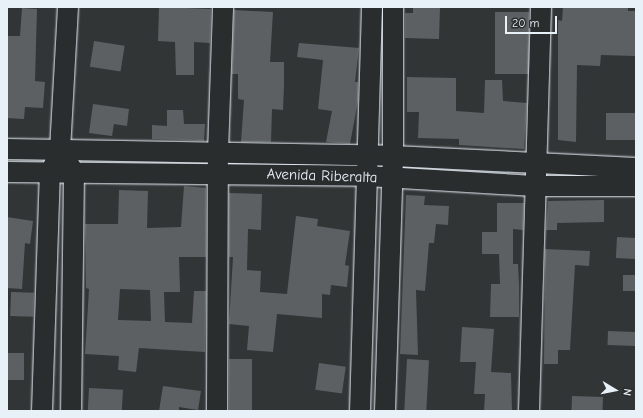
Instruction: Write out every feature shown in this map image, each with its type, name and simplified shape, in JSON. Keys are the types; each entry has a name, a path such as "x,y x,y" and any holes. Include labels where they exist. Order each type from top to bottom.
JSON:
{"street":[{"path":"42,411 50,174 60,150 68,7"},
{"path":"217,411 218,152 223,7"},
{"path":"360,411 372,7"},
{"path":"385,411 393,156 393,7"},
{"path":"529,411 534,186 541,7"},
{"name":"Avenida Riberalta","path":"7,149 218,152 367,166 392,179 534,186 636,186"},
{"path":"60,150 74,172 71,411"},
{"name":"Avenida Riberalta","path":"7,172 50,174 74,172 219,174 367,166 393,156 636,168"}],"building":[{"path":"159,7 211,9 210,43 194,42 194,75 176,75 175,42 158,41"},
{"path":"413,7 440,7 439,39 405,38 405,13 413,13"},
{"path":"563,7 628,7 628,11 636,11 635,56 601,55 600,66 577,65 576,142 558,140 558,20 562,21"},
{"path":"22,8 37,9 35,81 45,82 43,108 25,107 24,119 7,118 7,36 20,36"},
{"path":"234,10 273,12 270,62 284,62 284,86 283,110 272,109 271,142 241,142 244,100 238,99 238,74 232,74"},
{"path":"495,12 529,12 529,74 495,74"},
{"path":"94,41 125,46 121,72 90,67"},
{"path":"299,43 359,48 355,82 358,82 358,101 350,144 326,142 332,111 318,109 323,60 297,57"},
{"path":"407,77 456,78 456,111 484,113 485,80 502,80 503,101 527,103 524,149 459,145 459,139 418,138 419,112 407,112"},
{"path":"93,104 129,109 127,126 114,124 112,136 89,133"},
{"path":"167,110 183,110 184,124 205,124 204,141 152,139 152,125 167,126"},
{"path":"606,113 635,113 635,140 606,140"},
{"path":"184,186 206,188 206,257 179,257 180,292 164,292 165,322 192,323 194,291 206,291 205,352 139,348 136,372 118,370 119,356 85,354 89,289 86,288 85,224 118,224 119,190 148,191 147,228 181,227","holes":["120,289 150,290 151,321 118,320"]},
{"path":"229,193 262,194 261,230 248,229 247,270 261,271 260,292 287,294 296,216 318,219 317,226 350,231 345,265 349,266 347,287 331,285 330,295 322,294 322,318 277,314 273,352 247,350 249,326 229,324 233,257 229,257"},
{"path":"406,195 425,196 424,205 449,206 448,225 436,224 434,243 429,243 425,291 416,290 418,355 400,354"},
{"path":"604,200 604,222 557,223 557,230 546,230 548,201"},
{"path":"497,203 524,203 523,230 513,229 513,264 518,264 519,317 490,317 491,284 500,284 499,254 482,254 482,232 497,232"},
{"path":"7,217 33,221 30,244 25,243 22,289 7,288"},
{"path":"617,237 636,238 635,259 616,258"},
{"path":"545,249 590,251 589,266 575,265 570,350 558,350 558,364 544,364"},
{"path":"623,275 636,275 636,291 623,291"},
{"path":"11,292 34,293 33,317 10,316"},
{"path":"462,327 494,329 491,372 511,373 512,411 484,411 485,394 474,394 476,362 460,362"},
{"path":"608,331 636,332 635,346 608,345"},
{"path":"7,353 24,353 24,380 7,380"},
{"path":"229,359 252,359 252,411 229,411"},
{"path":"407,359 429,360 426,411 404,411"},
{"path":"319,363 346,367 342,393 315,390"},
{"path":"163,386 201,391 198,410 179,407 179,411 159,411"},
{"path":"89,388 123,390 122,411 88,411"},
{"path":"572,396 603,397 602,411 571,411"}]}
